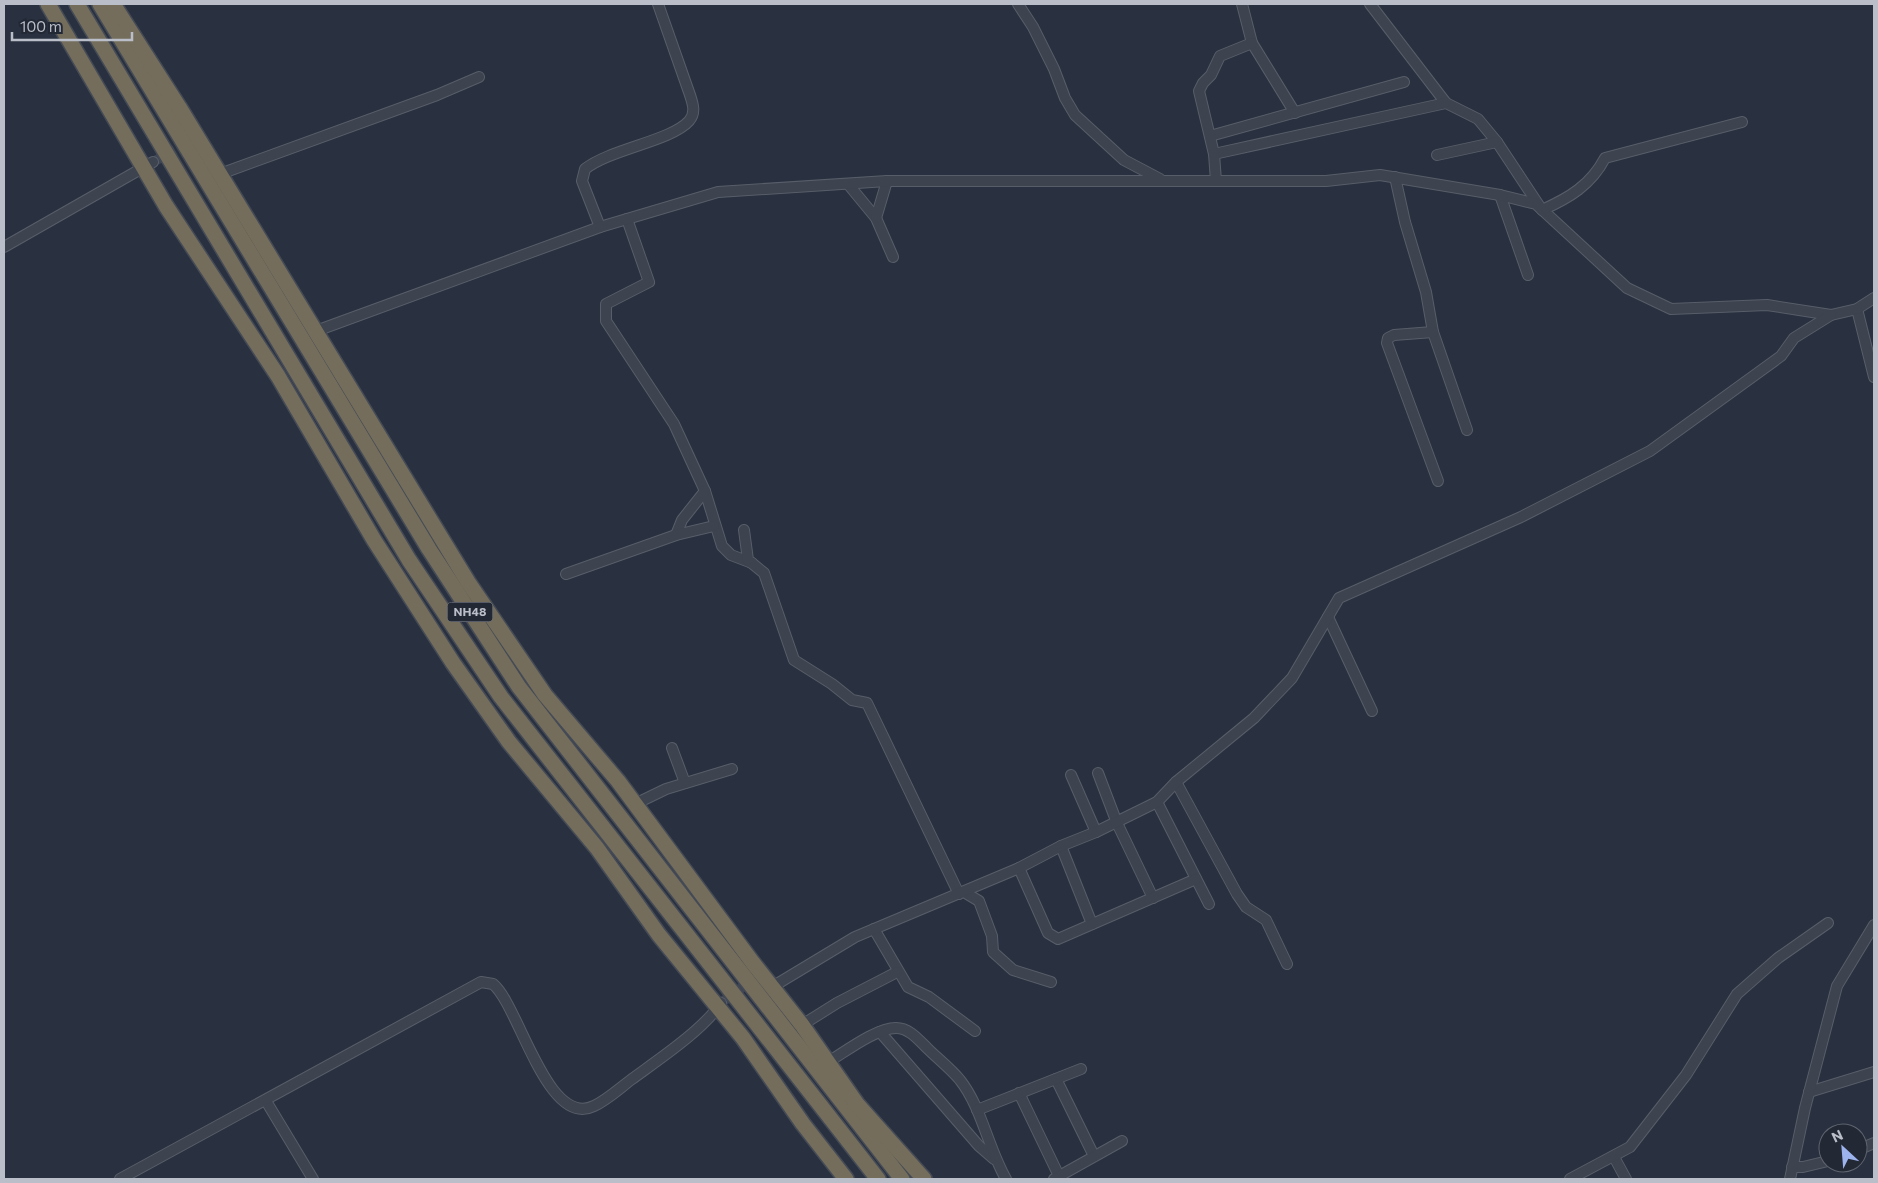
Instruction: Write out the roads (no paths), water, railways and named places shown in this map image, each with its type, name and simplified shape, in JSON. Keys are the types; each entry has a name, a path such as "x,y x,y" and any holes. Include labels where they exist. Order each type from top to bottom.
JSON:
{"highway":[{"path":"48,4 148,165 166,206 278,376 374,540 453,663 508,742 597,848 659,935 720,1005 846,1179"},
{"name":"NH48","path":"77,4 410,560 502,697 878,1179"},
{"name":"NH48","path":"100,4 429,549 519,687 902,1179"},
{"path":"113,4 194,139 220,174 468,582 545,695 635,804 758,976 772,987 802,1025 857,1104 924,1179"},
{"path":"305,421 321,412"}],"street":[{"path":"600,227 582,181 585,168 602,158 673,131 689,120 693,114 694,106 658,4"},
{"path":"1018,4 1033,27 1054,69 1065,98 1075,115 1124,160 1163,180"},
{"path":"1242,4 1252,43 1295,113"},
{"path":"1370,4 1446,103 1478,119 1497,142 1542,210"},
{"path":"1216,181 1214,154 1198,91 1203,82 1211,75 1220,56 1252,43"},
{"path":"220,174 437,95 479,76"},
{"path":"1210,136 1404,82"},
{"path":"1214,154 1446,103"},
{"path":"1542,210 1582,188 1597,173 1605,158 1742,122"},
{"path":"1436,155 1497,142"},
{"path":"4,246 148,165"},
{"path":"316,332 600,227 718,192 886,181 1326,181 1380,174 1500,195 1536,204 1627,288 1671,309 1767,305 1831,315"},
{"path":"1395,177 1405,222 1426,292 1433,332 1468,430"},
{"path":"876,218 886,181"},
{"path":"848,184 876,218 893,257"},
{"path":"1500,195 1528,275"},
{"path":"627,219 649,282 606,304 606,321 674,424 705,491 714,526 722,546 731,555 753,564"},
{"path":"772,987 855,937 1020,868 1061,846 1117,823 1157,802 1176,782 1254,718 1292,678 1339,598 1521,517 1650,450 1781,356 1794,338 1831,315 1858,309 1874,298"},
{"path":"1858,309 1874,377"},
{"path":"1433,332 1394,335 1388,338 1387,343 1438,481"},
{"path":"676,535 682,520 705,491"},
{"path":"566,574 676,535 714,526"},
{"path":"744,530 748,560 764,573 794,660 832,684 852,700 867,703 961,893 979,901 992,936 993,952 1013,970 1051,982"},
{"path":"1328,617 1372,711"},
{"path":"672,748 685,783"},
{"path":"635,804 666,789 732,768"},
{"path":"1098,773 1117,823 1153,898"},
{"path":"1071,775 1096,832"},
{"path":"1176,782 1237,894 1246,907 1266,920 1287,964"},
{"path":"1157,802 1209,904"},
{"path":"1061,846 1092,924"},
{"path":"1020,868 1048,933 1058,939 1196,879"},
{"path":"1570,1179 1630,1147 1686,1075 1737,994 1778,958 1828,924"},
{"path":"1790,1179 1809,1092 1837,986 1874,925"},
{"path":"874,929 897,972 908,987 930,997 975,1031"},
{"path":"802,1025 897,972"},
{"path":"120,1179 481,982 494,984 504,994 526,1043 557,1097 574,1108 593,1107 657,1061 702,1024 720,1005"},
{"path":"828,1062 880,1032 896,1028 912,1034 959,1079 976,1110 996,1161 1006,1179"},
{"path":"880,1032 978,1146 996,1161"},
{"path":"976,1110 1081,1069"},
{"path":"1809,1092 1874,1072"},
{"path":"1056,1079 1094,1156"},
{"path":"1019,1093 1056,1178 1122,1140"},
{"path":"266,1101 312,1179"},
{"path":"1614,1157 1626,1179"},
{"path":"1792,1167 1804,1167 1818,1164"}],"tunnel":[{"path":"153,162 189,142"},
{"path":"722,1002 755,978"}]}
